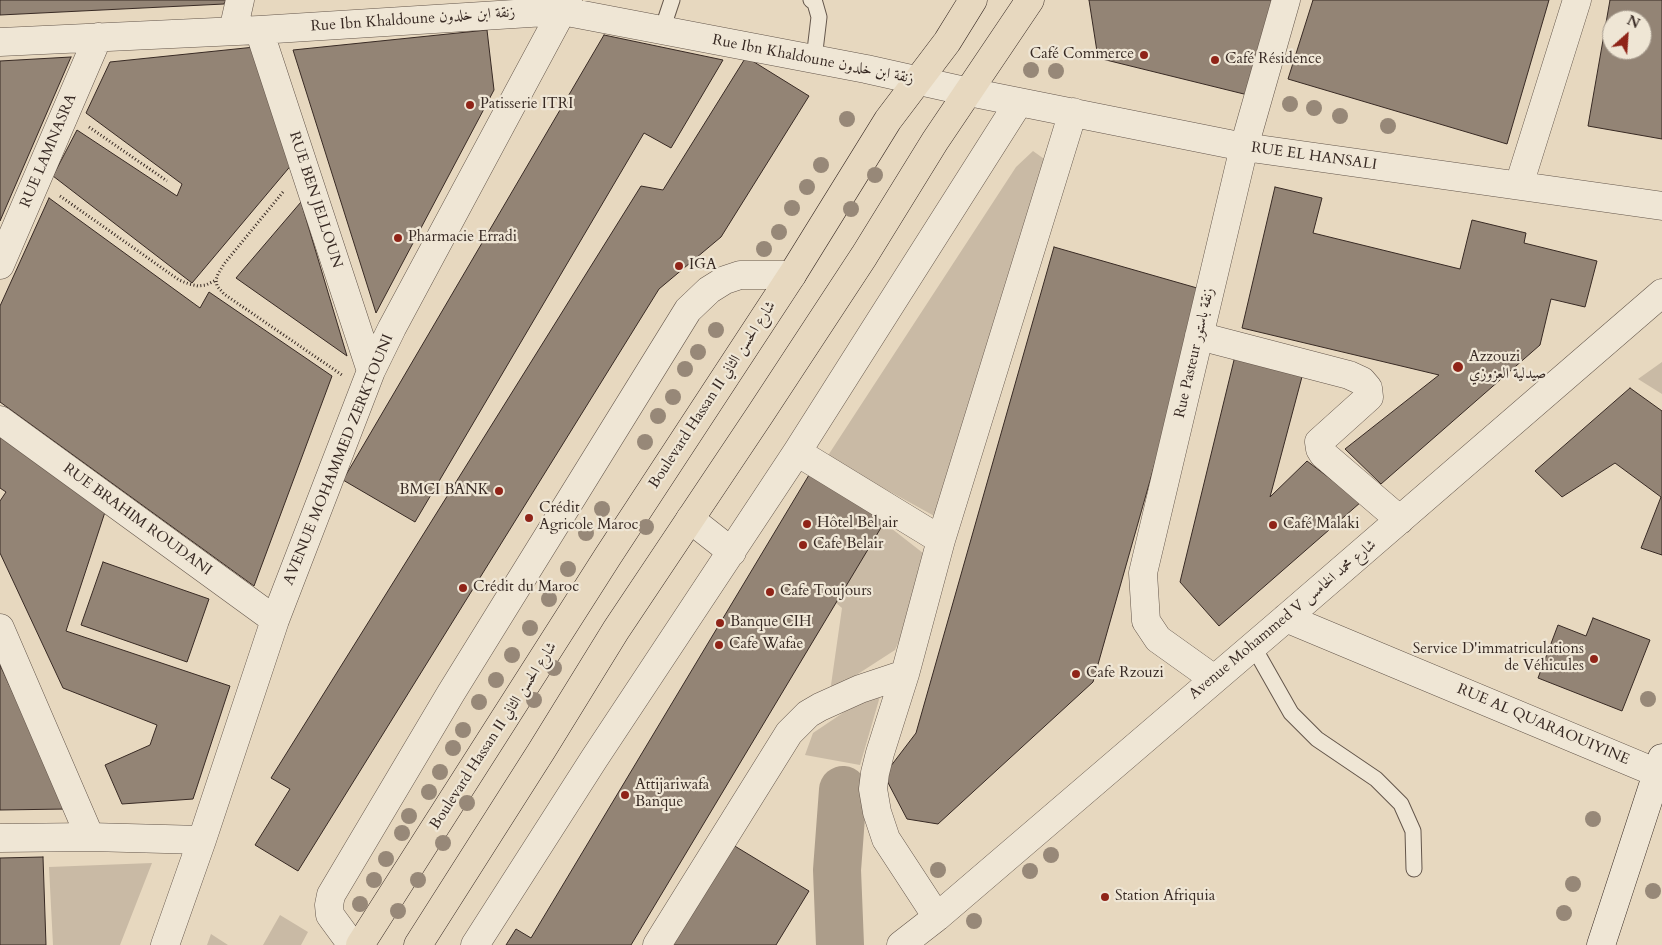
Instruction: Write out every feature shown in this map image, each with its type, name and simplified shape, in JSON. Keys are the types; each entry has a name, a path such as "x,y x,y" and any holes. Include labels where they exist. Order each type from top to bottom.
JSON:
{"main road":[{"name":"Boulevard Hassan II شارع الحسن الثاني","path":"360,945 608,556 792,275 888,120 947,42 973,0"},
{"path":"418,945 616,630 847,281 935,141 1030,0"}],"street":[{"path":"240,0 246,31"},
{"name":"Rue Pasteur زنقة باستور","path":"1214,679 1158,639 1146,621 1143,573 1244,147 1286,0"},
{"path":"1519,185 1577,0"},
{"name":"Rue Ibn Khaldoune زنقة ابن خلدون","path":"0,42 246,31 561,4 662,30 814,59 969,92"},
{"name":"AVENUE MOHAMMED ZERKTOUNI","path":"165,945 275,620 368,380 392,328 561,4"},
{"name":"RUE BEN JELLOUN","path":"246,31 304,166 368,380"},
{"name":"RUE LAMNASRA","path":"0,265 98,38"},
{"name":"RUE EL HANSALI","path":"969,92 1244,147 1662,206"},
{"path":"475,945 594,759 797,452 1019,102"},
{"path":"937,917 886,839 877,812 873,790 880,753 905,674 941,540 1073,112"},
{"path":"352,945 330,915 331,894 446,702 688,310 709,290 725,280 740,275 792,275"},
{"name":"Avenue Mohammed V شارع محمد الخامس","path":"908,942 1662,293"},
{"path":"1199,336 1349,375 1362,381 1368,388 1369,397 1319,442 1320,449 1323,454 1400,520"},
{"name":"RUE BRAHIM ROUDANI","path":"0,420 275,620"},
{"path":"797,452 941,540"},
{"path":"690,519 732,552"},
{"name":"RUE AL QUARAOUIYINE","path":"1286,618 1660,768"},
{"path":"0,628 90,837"},
{"path":"656,945 789,732 808,714 820,707 860,689 905,674"},
{"path":"1601,945 1660,768"},
{"path":"0,838 90,837 202,840"}],"lane":[{"path":"662,30 672,0"},
{"path":"810,0 815,3 819,17 814,59"},
{"path":"1253,646 1291,713 1317,739 1376,779 1401,804 1413,830 1414,869"}],"path":[{"path":"66,111 167,181"},
{"path":"304,166 224,264 216,280 217,286 224,294 368,380"},
{"path":"37,180 179,280 198,286 206,285 216,280"}],"shaded area":[{"path":"1033,151 1047,161 938,518 827,457 1016,167"},
{"path":"1662,362 1662,394 1638,379"},
{"path":"887,525 923,553 918,597 895,650 830,692 842,608 835,602 871,529"},
{"path":"883,686 860,765 805,755 813,733"},
{"path":"152,863 120,945 53,945 49,867"},
{"path":"280,915 308,932 301,945 263,945"},
{"path":"211,934 228,945 207,945"}],"building":[{"path":"0,0 226,0 224,4 0,15"},
{"path":"1089,0 1275,0 1252,96 1098,58"},
{"path":"1313,0 1549,0 1507,144 1288,79"},
{"path":"1610,0 1662,0 1662,139 1588,126 1602,46 1602,60 1652,60 1652,10 1608,10"},
{"path":"487,30 494,90 376,313 293,50"},
{"path":"604,35 723,60 671,148 644,133 415,522 343,480"},
{"path":"255,47 293,163 192,283 53,176 77,130 177,196 182,184 86,113 110,62"},
{"path":"71,57 0,221 0,61"},
{"path":"746,57 809,96 721,237 659,289 298,871 255,845 290,789 271,778 641,186 663,190"},
{"path":"1275,187 1322,198 1313,233 1460,269 1472,220 1526,233 1524,243 1597,261 1585,307 1551,299 1540,345 1381,484 1345,449 1439,375 1242,328"},
{"path":"49,198 200,308 209,292 332,376 254,586 0,402 0,306"},
{"path":"301,202 347,356 236,278"},
{"path":"1054,247 1204,290 1093,682 938,824 907,819 884,775 916,733"},
{"path":"1235,356 1303,373 1270,497 1307,461 1361,502 1219,626 1180,582"},
{"path":"1630,388 1662,411 1662,555 1641,548 1661,497 1615,463 1562,497 1535,471"},
{"path":"0,436 106,509 66,631 230,686 193,799 122,804 105,765 150,745 157,725 63,688 0,553 0,501 6,492 0,488"},
{"path":"815,465 891,511 631,945 506,945 516,929 531,938"},
{"path":"103,562 209,599 187,662 81,625"},
{"name":"Service D'immatriculations de Véhicules","path":"1593,618 1650,640 1622,711 1538,678 1558,625 1586,636"},
{"path":"0,665 67,809 0,810"},
{"path":"733,845 809,891 776,945 672,945"},
{"path":"43,857 46,945 0,945 0,858"}],"waterway":[{"path":"840,945 837,870 843,790"}],"place":[{"name":"Café Commerce","path":"1144,55"},
{"name":"Café Résidence","path":"1215,60"},
{"name":"Patisserie ITRI","path":"470,105"},
{"name":"Pharmacie Erradi","path":"398,238"},
{"name":"IGA","path":"679,266"},
{"name":"Azzouzi صيدلية العزوزي","path":"1458,367"},
{"name":"BMCI BANK","path":"499,491"},
{"name":"Crédit Agricole Maroc","path":"529,518"},
{"name":"Hôtel Bel air","path":"807,524"},
{"name":"Café Malaki","path":"1273,525"},
{"name":"Cafe Belair","path":"803,545"},
{"name":"Crédit du Maroc","path":"463,588"},
{"name":"Cafe Toujours","path":"770,592"},
{"name":"Banque CIH","path":"720,623"},
{"name":"Cafe Wafae","path":"719,645"},
{"name":"Service D'immatriculations de Véhicules","path":"1594,659"},
{"name":"Cafe Rzouzi","path":"1076,674"},
{"name":"Attijariwafa Banque","path":"625,795"},
{"name":"Station Afriquia","path":"1105,897"}]}
